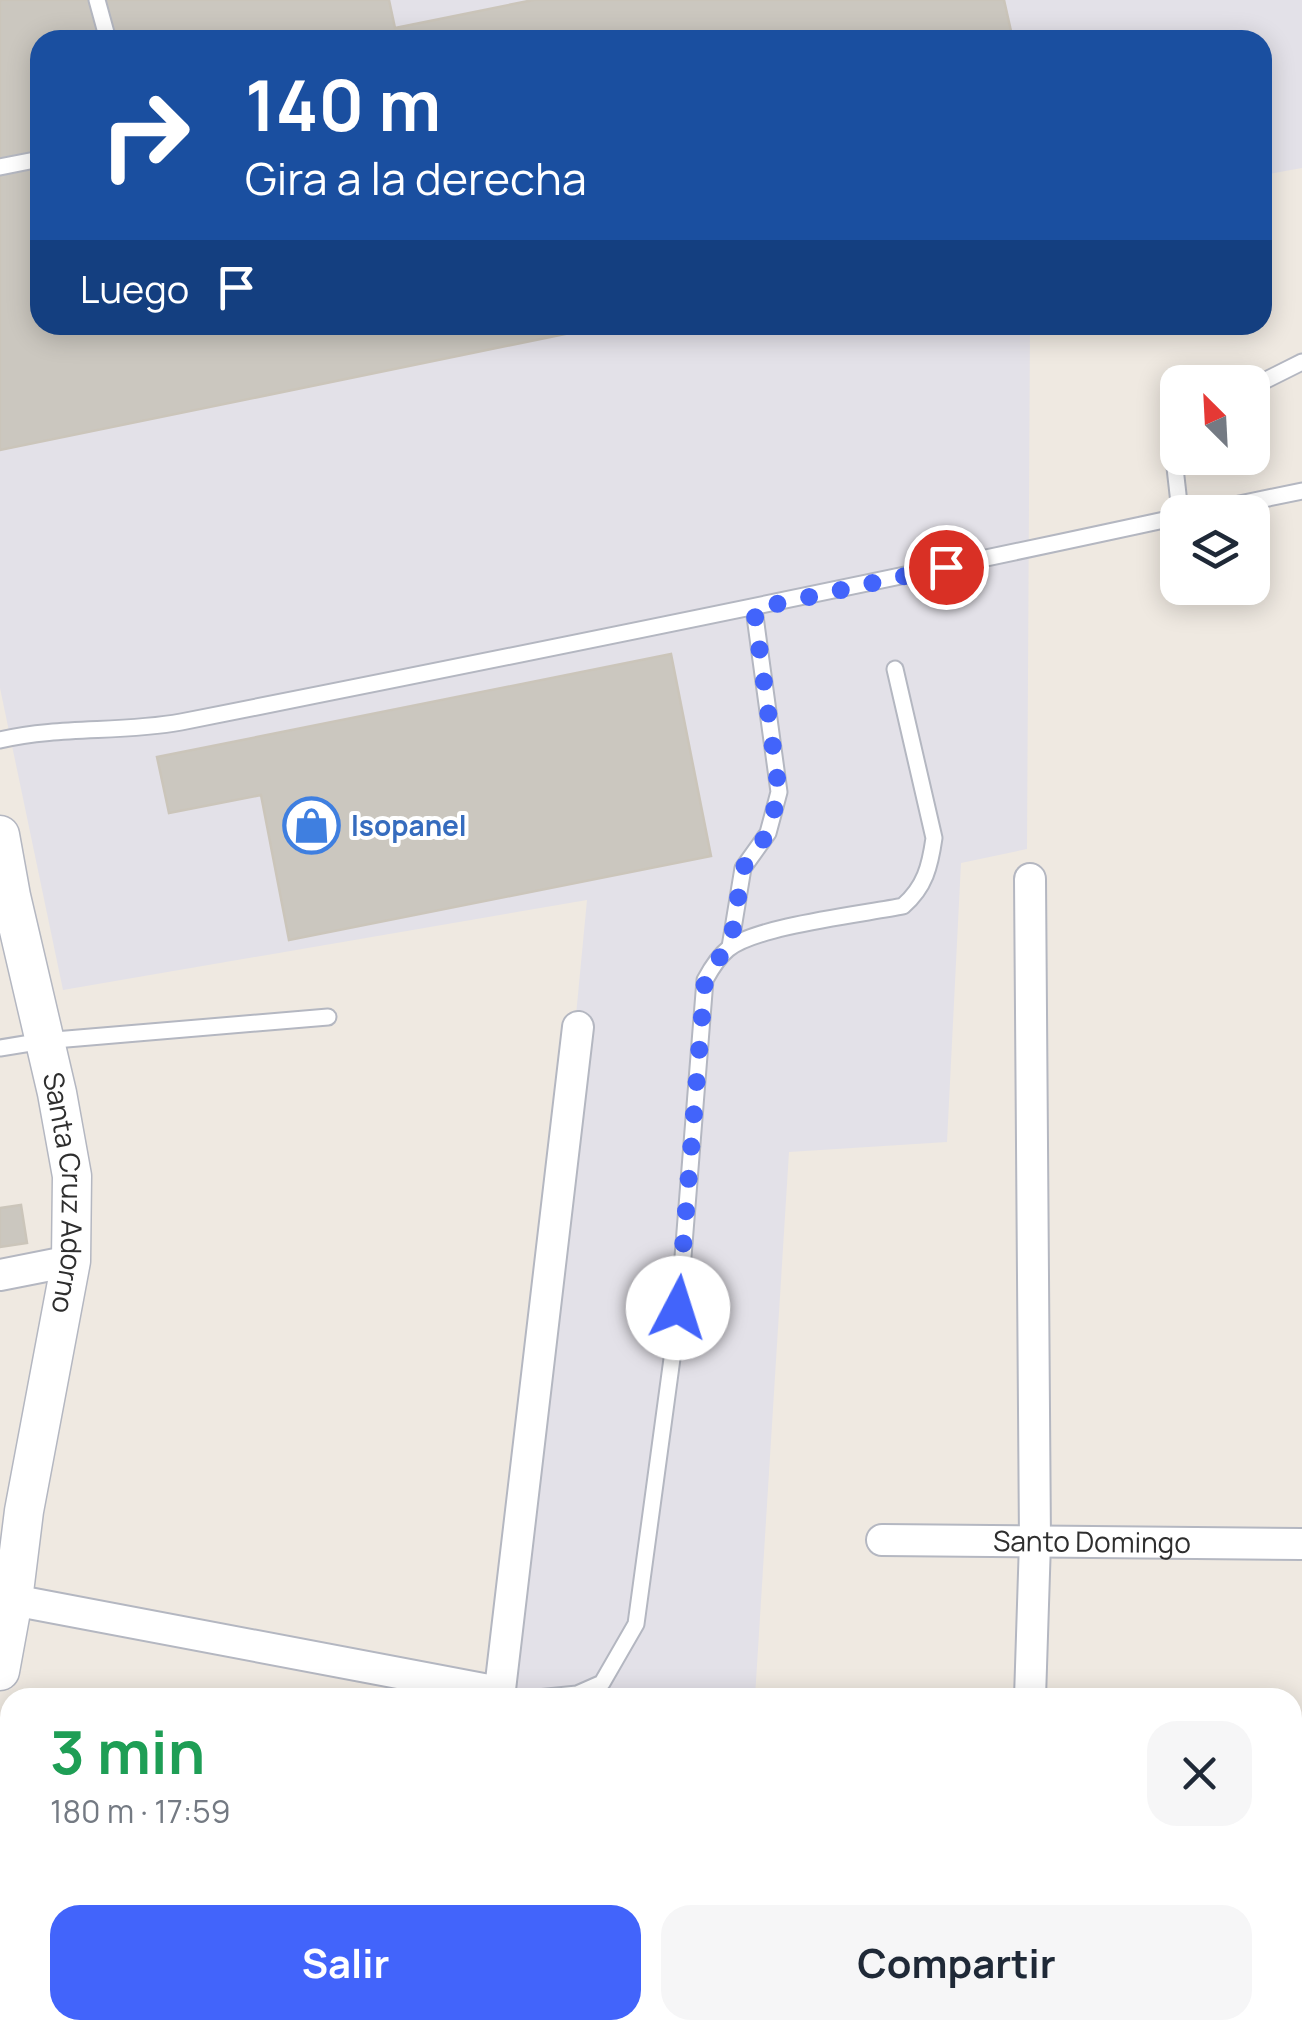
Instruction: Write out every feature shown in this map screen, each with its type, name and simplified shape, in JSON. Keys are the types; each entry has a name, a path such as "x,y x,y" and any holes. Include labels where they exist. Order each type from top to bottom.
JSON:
{"street":[{"name":"Santa Cruz Adorno","path":"0,834 72,1176 71,1262 18,1512 14,1600 0,1671"},
{"path":"1030,879 1034,1542 1030,1688"},
{"path":"504,1688 578,1028"},
{"path":"0,1275 71,1262"},
{"name":"Santo Domingo","path":"882,1540 1302,1544"},
{"path":"14,1600 467,1688"}],"lane":[{"path":"98,0 106,30"},
{"path":"0,167 30,161"},
{"path":"1270,378 1302,362"},
{"path":"1270,498 1302,491"},
{"path":"0,740 29,733 160,726 754,609 1160,519"},
{"path":"730,947 743,868 768,833 779,792 754,609"},
{"path":"591,1688 602,1683 636,1624 678,1308 705,980 714,963 730,947 756,934 902,906 919,892 930,864 934,838 895,669"},
{"path":"0,1048 328,1017"}],"shaded area":[{"path":"0,0 1302,0 1302,168 1272,173 1272,30 30,30 30,335 1030,335 1027,849 961,863 947,1142 789,1152 756,1688 512,1688 587,900 63,990 0,688"}],"building":[{"path":"0,0 389,0 395,28 533,0 1004,0 1011,30 30,30 30,335 560,335 0,450"},
{"path":"671,654 711,856 289,940 261,795 169,813 157,757"},
{"path":"21,1205 27,1243 0,1247 0,1208"}],"place":[{"name":"Isopanel","path":"312,826"}],"route":[{"path":"678,1308 705,980 714,963 730,947 743,868 768,833 779,792 754,609 946,567"}]}
